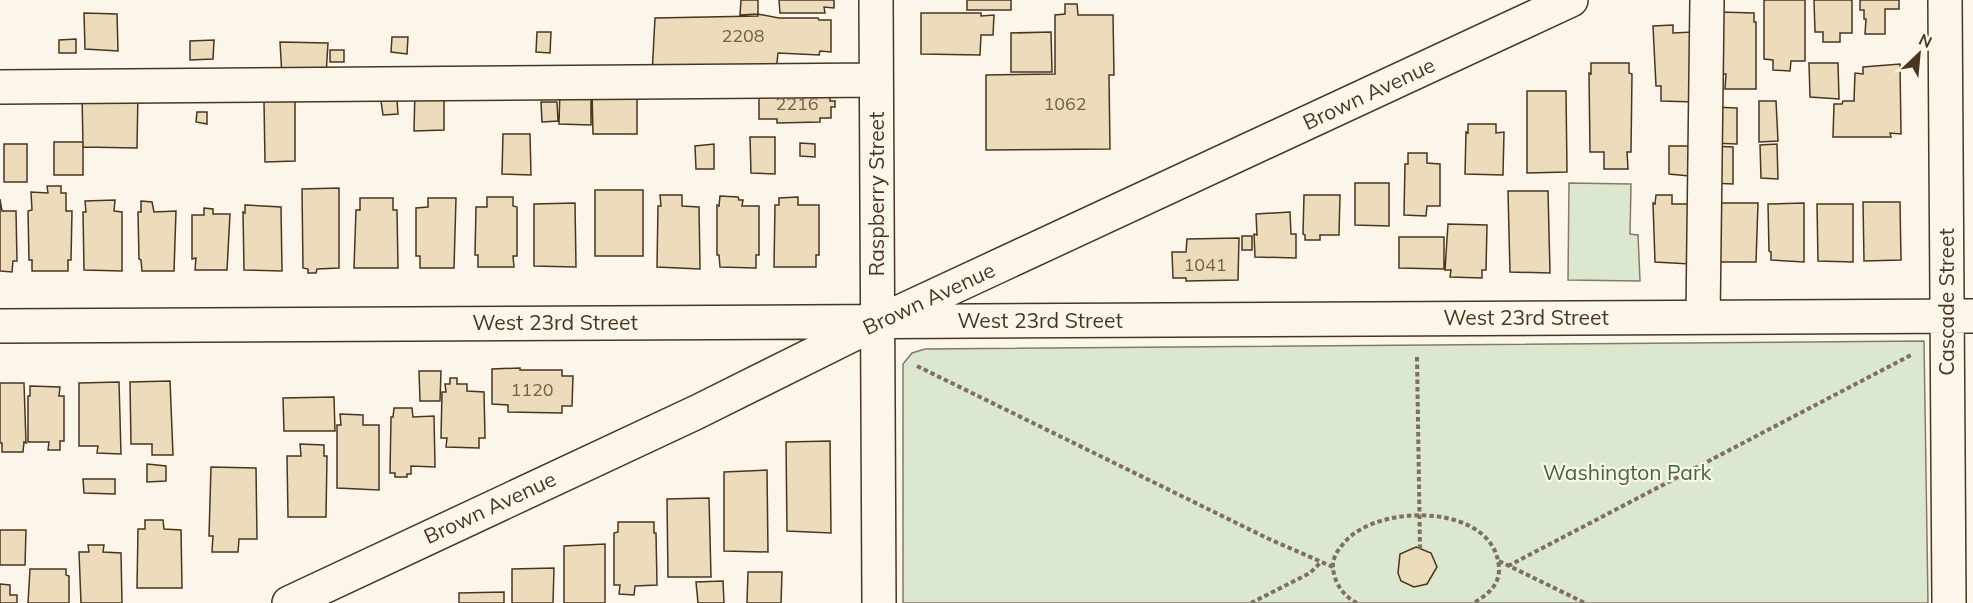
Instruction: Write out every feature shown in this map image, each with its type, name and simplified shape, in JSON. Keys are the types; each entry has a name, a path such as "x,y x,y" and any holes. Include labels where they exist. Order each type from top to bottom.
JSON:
{"street":[{"name":"Raspberry Street","path":"876,0 879,603"},
{"name":"Brown Avenue","path":"289,603 696,412 878,322 1571,0"},
{"path":"1703,317 1707,0"},
{"name":"Cascade Street","path":"1945,0 1960,316 1949,603"},
{"path":"0,87 876,80"},
{"name":"West 23rd Street","path":"0,326 1960,316"}],"path":[{"path":"1508,566 1913,354"},
{"path":"1417,357 1420,549"},
{"path":"917,366 1269,539 1334,567"},
{"path":"1357,603 1348,599 1334,578 1333,560 1340,548 1352,533 1374,521 1418,514 1467,525 1484,534 1493,544 1499,561 1499,574 1494,587 1482,599 1473,603"},
{"path":"1499,561 1585,603"},
{"path":"1251,603 1310,573 1321,562"}],"green space":[{"path":"1569,183 1631,184 1630,234 1638,235 1640,281 1568,280"},
{"name":"Washington Park","path":"1924,341 1928,603 903,603 903,364 912,353 925,349"}],"building":[{"path":"741,0 758,0 758,14 740,15"},
{"path":"779,0 834,0 834,8 824,7 825,13 780,13"},
{"path":"967,0 1011,0 1011,10 967,10"},
{"path":"1764,0 1805,0 1805,61 1791,61 1790,71 1773,70 1773,60 1764,59"},
{"path":"1814,0 1852,0 1852,33 1840,33 1840,42 1823,42 1823,32 1815,32"},
{"path":"1860,0 1899,0 1899,9 1885,9 1885,34 1865,34 1866,19 1864,19 1864,10 1860,10"},
{"path":"1065,4 1077,4 1078,15 1113,15 1114,75 1109,75 1110,149 986,150 986,75 1055,74 1055,15 1065,14"},
{"path":"1719,12 1754,13 1756,89 1725,89 1726,74 1716,74"},
{"path":"84,13 117,14 118,51 85,49"},
{"path":"921,13 994,15 993,35 981,35 980,55 921,54"},
{"path":"758,14 779,18 831,20 831,52 820,51 819,55 778,53 776,72 652,75 655,18 758,16"},
{"path":"1673,25 1673,33 1693,32 1695,102 1661,101 1661,86 1656,86 1653,26"},
{"path":"537,32 551,32 550,53 536,52"},
{"path":"1051,32 1052,72 1011,72 1011,33"},
{"path":"392,37 408,37 407,54 391,52"},
{"path":"76,39 76,53 59,53 59,40"},
{"path":"214,40 213,59 190,60 190,41"},
{"path":"280,42 328,43 326,75 282,76"},
{"path":"330,50 344,50 344,62 330,62"},
{"path":"1591,63 1629,63 1629,73 1632,74 1631,152 1627,152 1628,169 1604,169 1604,152 1590,152 1589,73 1591,74"},
{"path":"1809,63 1838,63 1839,99 1810,97"},
{"path":"1900,64 1901,134 1890,133 1891,137 1833,137 1834,104 1854,101 1855,73 1863,74 1863,67"},
{"path":"415,90 444,92 444,130 414,131"},
{"path":"591,90 591,125 559,124 560,91"},
{"path":"592,90 637,90 637,134 593,134"},
{"path":"759,90 830,93 830,101 835,101 835,107 831,107 831,118 820,118 820,122 777,123 777,119 759,119"},
{"path":"138,91 137,148 83,147 82,92"},
{"path":"1527,91 1566,91 1567,172 1527,173"},
{"path":"295,100 295,161 265,162 264,101"},
{"path":"397,100 398,114 383,115 381,101"},
{"path":"1759,101 1776,101 1778,141 1759,142"},
{"path":"541,102 557,102 558,121 542,122"},
{"path":"1712,107 1737,108 1737,144 1711,143"},
{"path":"197,112 207,112 207,124 196,122"},
{"path":"1468,124 1496,124 1496,133 1504,132 1503,175 1465,174"},
{"path":"503,134 530,134 531,175 502,174"},
{"path":"750,137 775,137 775,174 751,173"},
{"path":"54,142 83,142 83,175 54,175"},
{"path":"800,143 815,144 815,157 800,156"},
{"path":"4,144 27,144 27,182 4,182"},
{"path":"714,144 714,169 696,169 695,146"},
{"path":"1777,144 1778,179 1761,178 1760,145"},
{"path":"1669,146 1690,146 1689,176 1669,174"},
{"path":"1711,146 1733,147 1733,184 1711,183"},
{"path":"1408,153 1427,153 1427,163 1440,164 1440,206 1427,206 1426,216 1404,215 1405,164 1408,164"},
{"path":"1355,183 1389,183 1389,226 1355,225"},
{"path":"47,186 61,186 61,193 66,193 66,211 72,211 71,260 68,260 68,271 32,271 32,260 29,260 28,211 32,210 31,192 48,193"},
{"path":"339,188 339,268 317,269 316,273 308,273 308,269 303,268 302,189"},
{"path":"595,190 643,190 643,256 595,256"},
{"path":"1508,191 1548,191 1550,273 1510,272"},
{"path":"660,195 682,195 682,206 699,207 700,269 657,267"},
{"path":"1304,195 1340,195 1339,235 1320,235 1320,240 1305,240 1303,234"},
{"path":"1656,195 1672,195 1672,204 1690,204 1690,264 1655,262 1653,203 1655,204"},
{"path":"720,196 738,197 739,200 743,200 742,206 759,206 759,255 756,255 756,268 720,267 719,255 717,255 717,205 719,206"},
{"path":"487,197 513,197 513,206 517,207 517,256 513,256 514,267 478,267 478,255 475,255 476,207 487,207"},
{"path":"798,197 798,205 819,205 819,255 816,255 816,267 774,267 775,205 779,205 779,198"},
{"path":"360,198 393,198 393,210 397,210 398,268 354,268 356,210 360,210"},
{"path":"428,198 456,198 454,268 420,268 420,256 416,256 416,208 428,207"},
{"path":"0,199 2,211 16,211 17,261 13,261 12,272 0,271"},
{"path":"115,200 114,211 122,212 122,271 84,270 83,212 86,212 85,201"},
{"path":"141,201 152,202 154,212 176,211 174,271 142,271 139,259 138,212 141,212"},
{"path":"1863,202 1900,202 1901,260 1864,261"},
{"path":"575,203 576,267 534,266 534,204"},
{"path":"1718,203 1758,203 1756,262 1720,262"},
{"path":"1804,203 1804,262 1771,260 1768,204"},
{"path":"1817,204 1853,204 1853,262 1818,261"},
{"path":"245,205 281,207 282,271 244,270 243,212 245,213"},
{"path":"204,208 213,209 213,214 230,214 227,270 195,270 196,258 192,259 192,215 204,215"},
{"path":"1290,212 1291,234 1296,234 1296,258 1255,257 1256,214"},
{"path":"1448,224 1487,225 1486,270 1482,270 1482,278 1450,277 1451,270 1445,270"},
{"path":"1242,236 1252,236 1252,250 1242,250"},
{"path":"1399,237 1444,237 1444,269 1399,268"},
{"path":"1239,238 1238,280 1186,281 1186,278 1173,278 1172,252 1186,252 1187,239"},
{"path":"520,368 520,370 562,370 562,376 573,376 572,406 562,406 562,413 508,412 508,405 492,404 492,369"},
{"path":"419,371 441,371 440,401 420,401"},
{"path":"450,378 457,378 457,384 467,384 467,391 484,392 485,438 479,438 479,448 446,447 447,438 441,438 442,392 446,392 445,384 450,384"},
{"path":"170,381 173,455 152,455 152,444 131,444 130,382"},
{"path":"119,382 121,454 97,453 98,446 79,446 79,383"},
{"path":"0,383 24,383 26,443 24,442 23,452 2,452"},
{"path":"30,386 60,387 59,396 64,396 64,441 60,441 60,450 48,450 49,442 28,442"},
{"path":"334,397 335,431 284,431 283,398"},
{"path":"394,408 412,408 413,417 434,416 435,467 411,466 411,474 407,474 407,477 395,477 395,473 390,473 391,417 393,417"},
{"path":"340,414 363,415 363,425 379,425 379,490 337,488 337,425 341,425"},
{"path":"830,441 831,533 787,531 786,442"},
{"path":"300,444 324,445 324,456 327,456 326,517 288,517 287,456 301,456"},
{"path":"147,464 166,466 166,481 147,482"},
{"path":"211,467 256,468 257,539 239,539 238,552 212,552 213,536 209,536"},
{"path":"767,470 768,552 724,551 724,472"},
{"path":"83,479 115,479 115,494 84,493"},
{"path":"709,498 711,577 668,577 667,499"},
{"path":"145,520 163,520 164,529 181,530 182,588 137,588 138,529 145,529"},
{"path":"618,522 654,522 657,585 635,586 634,595 619,594 620,585 614,585 614,533 618,532"},
{"path":"0,530 26,530 25,565 0,565"},
{"path":"605,544 605,603 564,603 564,546"},
{"path":"88,545 104,545 103,552 121,553 122,603 81,603 79,552 89,552"},
{"path":"1416,547 1431,553 1437,567 1427,584 1414,587 1401,581 1398,573 1400,554"},
{"path":"554,568 553,603 512,603 512,569"},
{"path":"30,569 66,569 66,575 69,576 69,603 28,603"},
{"path":"748,572 782,572 781,603 747,603"},
{"path":"723,581 724,603 698,603 696,582"},
{"path":"0,584 10,585 10,595 17,595 17,603 0,603"},
{"path":"504,592 504,603 459,603 459,593"}]}
